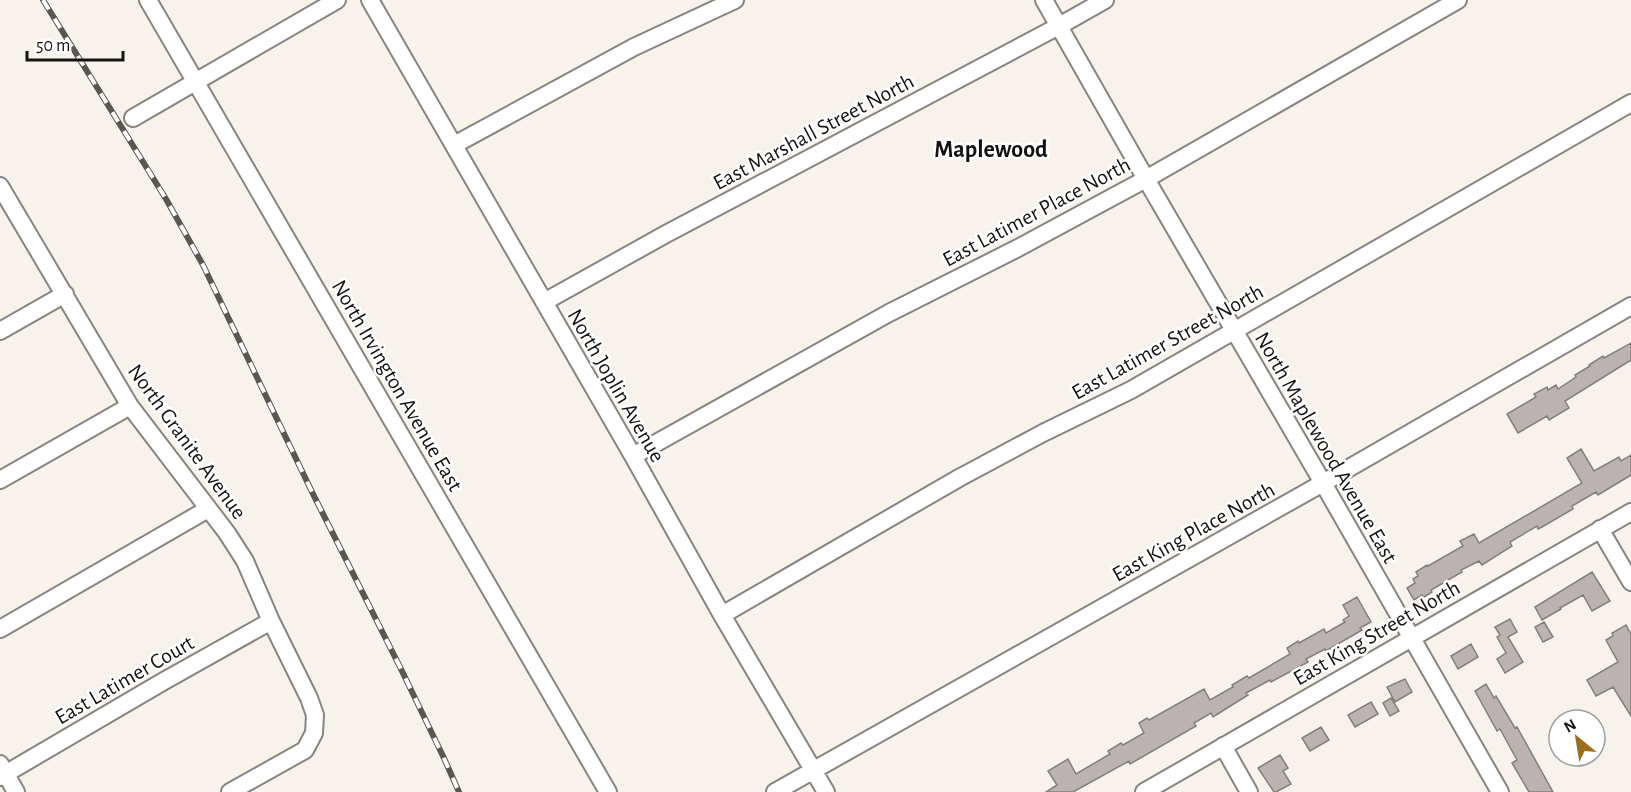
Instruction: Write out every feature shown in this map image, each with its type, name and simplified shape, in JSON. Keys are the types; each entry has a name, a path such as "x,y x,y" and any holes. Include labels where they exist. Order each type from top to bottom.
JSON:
{"street":[{"name":"North Irvington Avenue East","path":"148,0 608,792"},
{"path":"134,118 337,0"},
{"name":"North Joplin Avenue","path":"370,0 722,615 826,792"},
{"path":"454,145 634,47 735,0"},
{"name":"North Maplewood Avenue East","path":"1044,0 1500,792"},
{"name":"East Marshall Street North","path":"544,302 666,234 1105,0"},
{"name":"East Latimer Place North","path":"633,456 889,313 1018,248 1146,179 1458,0"},
{"name":"East Latimer Street North","path":"722,615 959,478 1043,433 1131,390 1631,103"},
{"name":"North Granite Avenue","path":"0,186 130,406 227,533 245,561 271,621 309,698 315,715 314,733 305,750 230,792"},
{"path":"0,331 65,294"},
{"name":"East King Place North","path":"775,792 1323,483 1631,306"},
{"path":"0,480 130,406"},
{"path":"0,629 208,509"},
{"name":"East King Street North","path":"1144,792 1631,512"},
{"path":"1600,530 1631,582"},
{"name":"East Latimer Court","path":"2,772 271,621"},
{"path":"1223,746 1249,792"},
{"path":"2,772 16,792"}],"building":[{"path":"1631,343 1631,360 1565,401 1569,408 1549,420 1547,416 1518,433 1507,414 1536,397 1534,394 1556,385 1558,389 1603,356 1604,358"},
{"path":"1581,449 1594,471 1619,457 1621,461 1631,455 1631,475 1598,495 1596,492 1572,506 1573,509 1542,527 1538,529 1537,526 1510,542 1512,546 1482,565 1479,561 1461,570 1462,572 1431,590 1432,592 1414,600 1407,588 1415,583 1413,579 1418,576 1416,572 1463,546 1460,541 1474,534 1479,543 1582,483 1567,458"},
{"path":"1592,572 1610,601 1592,611 1583,595 1542,620 1535,607"},
{"path":"1357,597 1371,622 1360,628 1362,630 1326,651 1325,649 1306,659 1308,662 1246,693 1248,695 1213,717 1211,713 1194,723 1196,726 1130,764 1129,761 1073,792 1046,792 1057,785 1048,771 1068,759 1076,774 1110,754 1108,751 1121,743 1123,745 1144,733 1139,723 1147,718 1149,720 1204,689 1210,700 1247,676 1249,678 1290,654 1287,648 1298,641 1299,643 1324,629 1326,633 1345,622 1343,620 1349,616 1343,605"},
{"path":"1510,619 1517,632 1508,637 1523,662 1505,673 1497,659 1506,653 1497,637 1500,635 1495,627"},
{"path":"1544,622 1553,637 1543,642 1535,627"},
{"path":"1626,625 1631,634 1631,716 1613,687 1596,696 1587,680 1618,662 1606,640 1613,636 1612,633"},
{"path":"1471,644 1478,657 1458,669 1451,656"},
{"path":"1405,679 1412,692 1395,702 1387,687"},
{"path":"1486,684 1515,728 1517,727 1553,792 1529,792 1512,763 1517,760 1500,729 1497,731 1475,691"},
{"path":"1391,698 1399,711 1390,716 1383,703"},
{"path":"1371,702 1378,714 1355,727 1348,715"},
{"path":"1321,727 1329,740 1310,751 1302,738"},
{"path":"1280,755 1288,768 1283,771 1291,784 1274,792 1258,768"}],"railway":[{"path":"43,0 166,199 203,265 459,792"}],"district":[{"name":"Maplewood","path":"991,149"}]}
